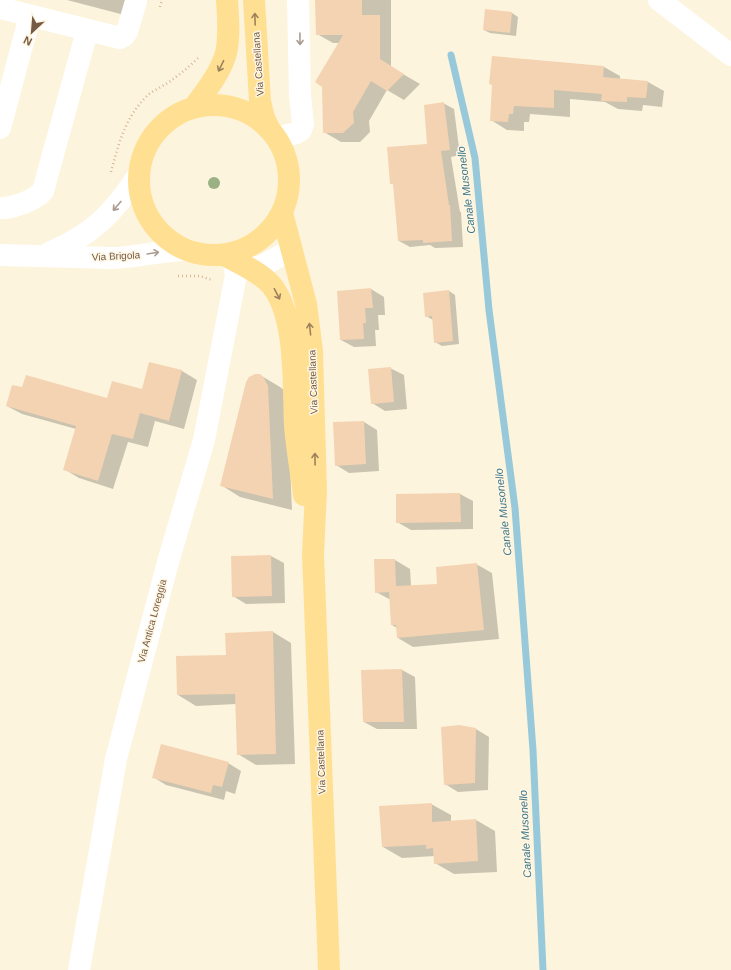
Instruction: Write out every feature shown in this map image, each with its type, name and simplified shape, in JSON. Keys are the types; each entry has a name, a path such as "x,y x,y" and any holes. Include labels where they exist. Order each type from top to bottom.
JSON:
{"main road":[{"path":"194,107 217,74 226,54 228,42 227,0"},
{"name":"Via Castellana","path":"254,0 259,93 264,118 285,152 289,167 290,183 288,199 282,213 269,231 252,245 239,251 235,265 266,280 273,286 285,310 292,360 295,427 313,554"},
{"path":"235,265 209,255 194,253 181,247 168,239 157,229 149,217 143,203 139,174 142,160 147,145 155,132 166,121 194,107 210,104 226,105 241,109 255,116 273,132"},
{"name":"Via Castellana","path":"282,213 306,304 312,351 316,491 313,554 329,970"}],"street":[{"path":"273,132 296,133 301,130 304,124 300,96 298,0"},
{"path":"659,0 731,55"},
{"path":"0,8 116,38 124,36 127,32 136,1"},
{"path":"0,128 30,16"},
{"path":"0,208 6,208 28,201 38,196 44,189 87,30"},
{"name":"Via Brigola","path":"44,255 76,241 91,231 118,204 139,174"},
{"name":"Via Brigola","path":"0,255 123,258 170,250 188,250"},
{"path":"235,265 262,266 291,250"},
{"name":"Via Antica Loreggia","path":"79,970 116,759 168,562 204,440 232,301 235,265"}],"path":[{"path":"107,178 111,172 120,137 133,111 149,94 188,68 201,55"},
{"path":"172,276 200,276 212,280 223,296 232,301"}],"building":[{"path":"315,0 362,0 362,15 380,15 380,59 404,74 387,91 371,81 353,112 354,123 343,133 323,133 322,87 315,82 343,35 316,35"},
{"path":"485,9 512,12 510,33 483,30"},
{"path":"492,56 604,66 603,77 648,81 646,98 627,97 627,102 601,101 602,94 554,90 554,108 514,106 513,114 509,114 508,122 490,121 492,85 489,84"},
{"path":"444,102 450,150 441,151 450,205 452,241 423,243 423,240 398,241 393,184 390,184 387,147 427,144 424,105"},
{"path":"371,288 373,308 365,308 366,323 363,323 364,339 340,340 337,291"},
{"path":"449,290 453,341 434,343 432,316 425,317 423,293"},
{"path":"149,362 182,370 169,421 140,413 133,439 112,434 98,481 63,470 76,426 6,406 12,385 22,387 26,375 107,398 112,381 142,389"},
{"path":"391,367 394,402 371,404 368,369"},
{"path":"255,374 260,374 268,386 273,499 220,486 246,382 249,377"},
{"path":"364,421 366,464 335,466 333,422"},
{"path":"460,493 461,522 396,523 396,494"},
{"path":"271,555 272,596 232,597 231,556"},
{"path":"374,559 395,559 396,586 437,584 436,567 477,563 484,630 397,638 396,625 391,625 389,592 375,593"},
{"path":"273,631 276,754 237,755 235,694 177,695 176,656 226,655 225,633"},
{"path":"402,669 404,722 363,722 361,670"},
{"path":"459,725 476,728 475,783 444,785 441,727"},
{"path":"161,744 229,762 222,787 213,785 211,793 152,778"},
{"path":"432,803 432,822 476,819 478,861 434,864 433,848 426,849 426,845 382,847 379,806"}],"waterway":[{"name":"Canale Musonello","path":"451,55 475,158 489,310 515,508 533,750 543,970"}]}
